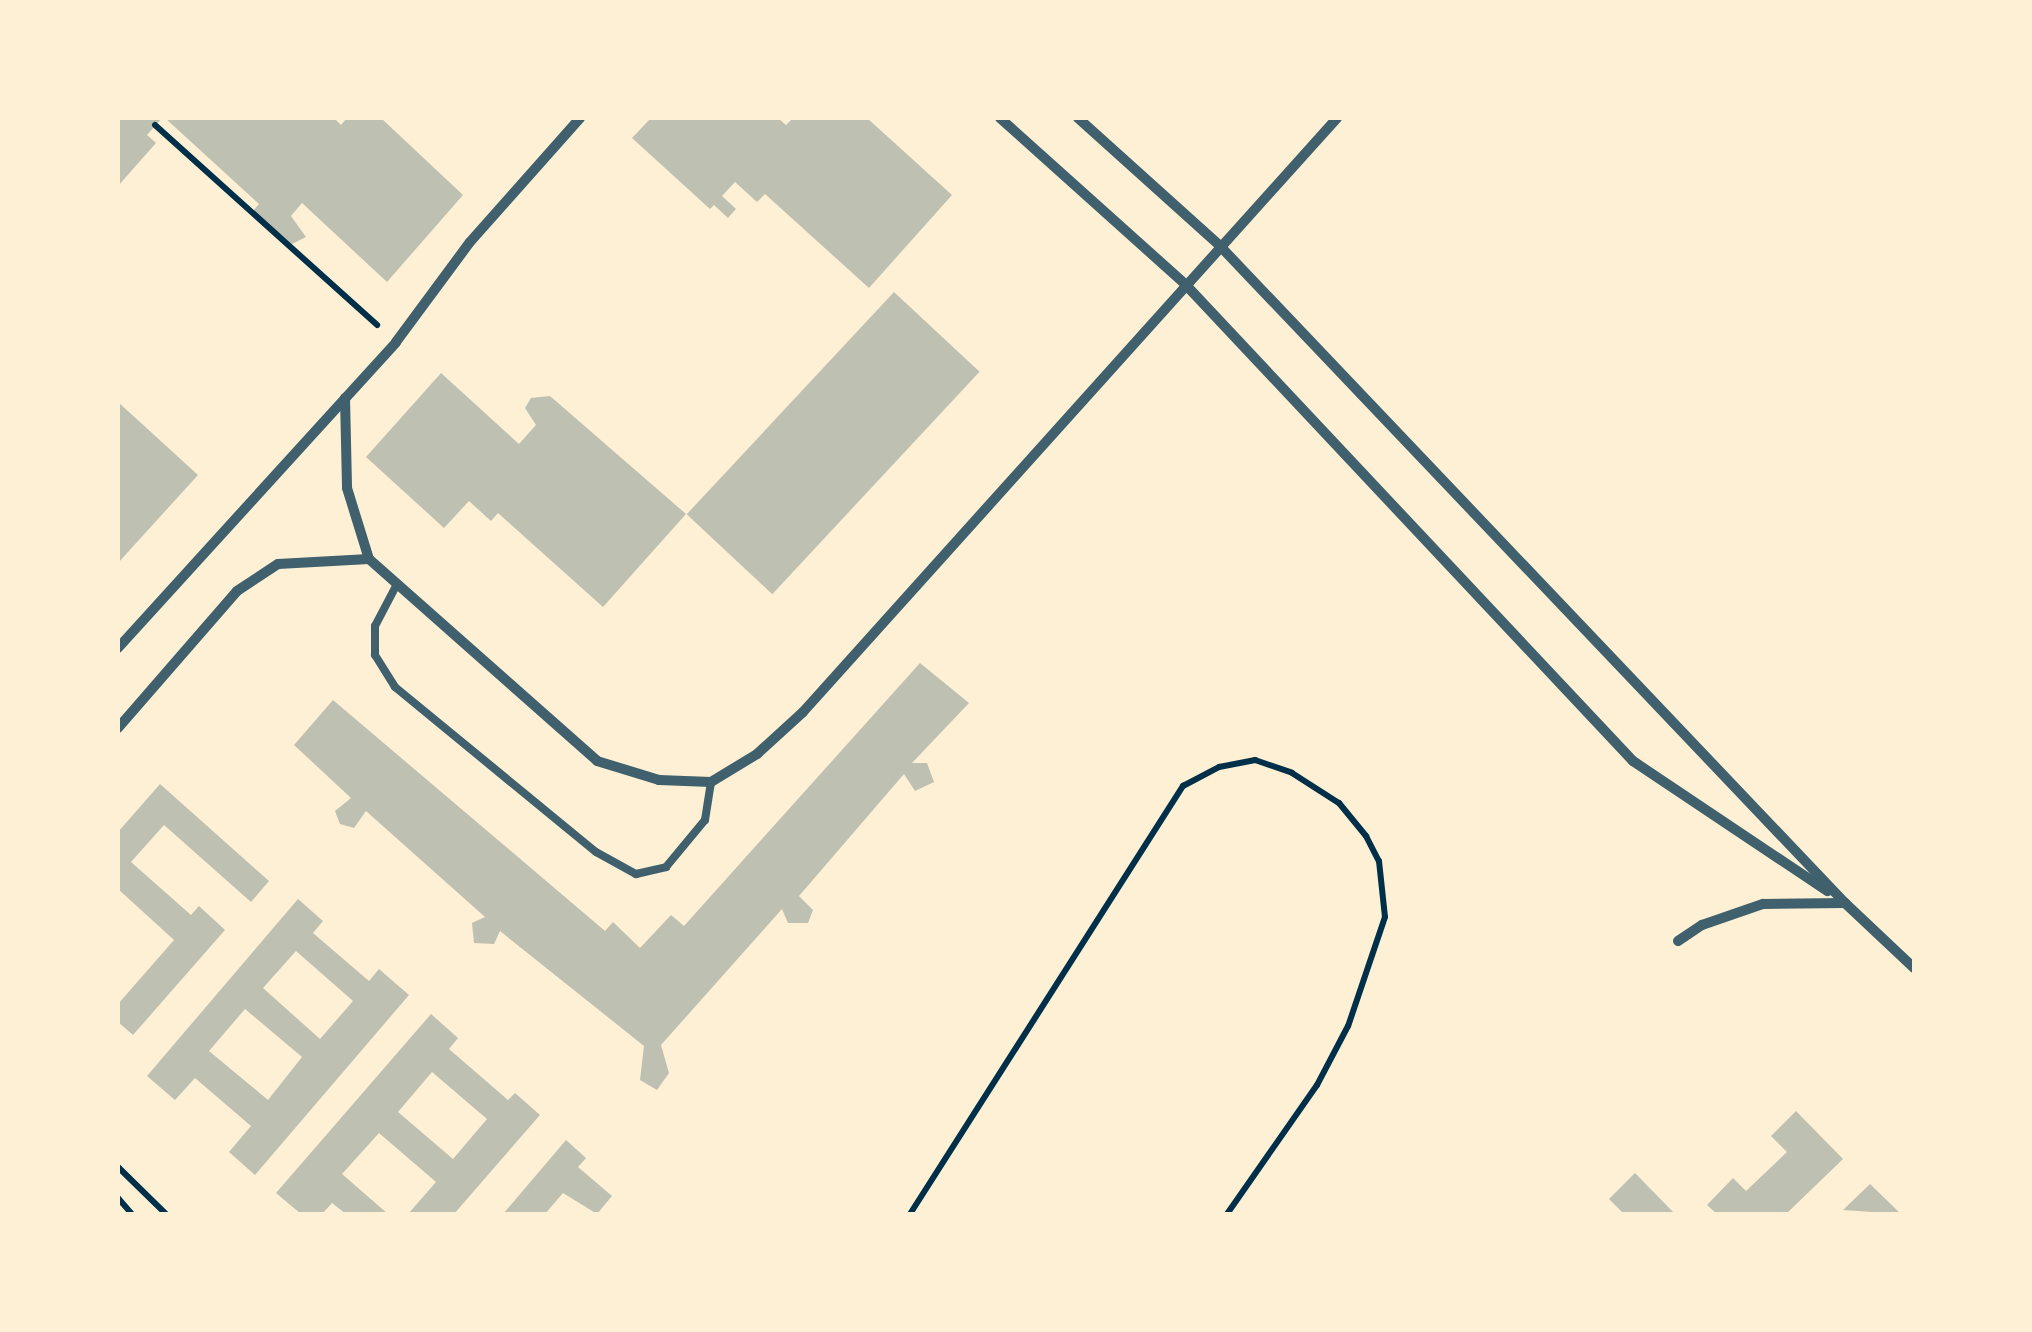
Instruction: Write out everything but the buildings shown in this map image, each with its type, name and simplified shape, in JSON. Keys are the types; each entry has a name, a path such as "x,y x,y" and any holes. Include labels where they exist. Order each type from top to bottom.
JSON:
{"street":[{"path":"118,648 396,342 470,242 580,118"},
{"path":"1000,118 1185,284 1632,762 1844,903"},
{"path":"1078,118 1220,246 1844,903 1914,968"},
{"path":"345,398 348,488 369,559 597,761 659,780 711,782 757,754 803,712 1337,118"},
{"path":"118,728 237,590 278,564 369,559"},
{"path":"1678,942 1702,925 1764,904 1844,903"}],"lane":[{"path":"396,586 376,626 375,655 395,687 596,852 636,874 666,866 706,820 711,782"}],"path":[{"path":"156,125 396,342"},
{"path":"910,1214 1183,786 1219,767 1255,760 1292,773 1339,804 1366,836 1379,861 1385,917 1348,1026 1317,1085 1227,1214"},
{"path":"118,1166 166,1214"},
{"path":"118,1198 132,1214"}]}
